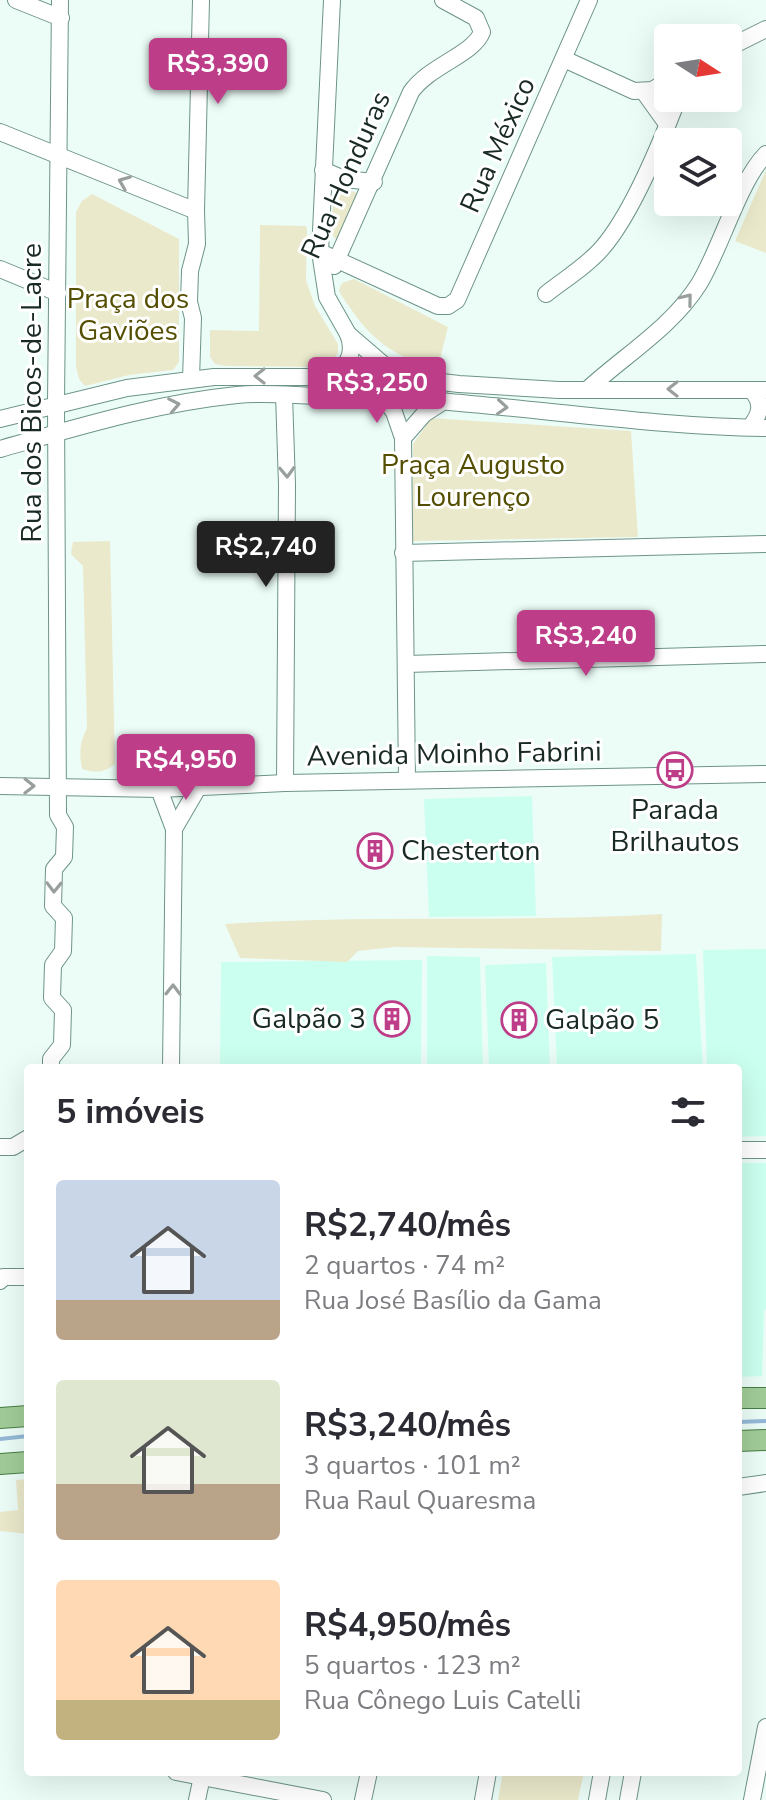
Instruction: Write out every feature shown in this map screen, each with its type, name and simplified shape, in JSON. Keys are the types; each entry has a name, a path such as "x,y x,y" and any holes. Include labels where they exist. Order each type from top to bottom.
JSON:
{"main road":[{"path":"742,1398 766,1398"},
{"path":"0,1418 24,1416"},
{"path":"742,1441 766,1440"},
{"path":"0,1464 24,1462"}],"street":[{"path":"16,0 61,18"},
{"name":"Rua dos Bicos-de-Lacre","path":"51,1064 51,1059 62,1045 63,1010 52,998 53,965 63,951 64,918 53,906 54,869 64,857 65,827 58,815 56,404 60,0"},
{"path":"191,379 193,318 189,302 190,271 197,244 201,0"},
{"path":"329,377 348,362 352,348 348,334 327,297 320,252 332,0"},
{"name":"Rua Honduras","path":"326,282 374,182 411,92 431,70 473,45 482,32 476,18 443,0"},
{"name":"Rua México","path":"338,259 438,306 448,306 457,300 589,0"},
{"path":"742,41 766,29"},
{"path":"564,59 622,88 644,92 654,87"},
{"path":"644,92 667,124"},
{"path":"546,294 590,259 612,235 672,112"},
{"path":"0,132 196,211"},
{"path":"588,389 657,331 696,288 753,171 766,154"},
{"path":"323,170 344,179 374,182"},
{"path":"320,252 338,259"},
{"path":"0,269 58,293"},
{"path":"348,334 398,377"},
{"path":"0,419 127,388 191,379 259,376 398,377 505,387 759,390 760,411 758,428 382,396 238,395 128,414 0,449"},
{"path":"127,388 121,394 120,403 128,414"},
{"path":"284,395 287,485 285,783"},
{"path":"382,396 394,412 403,438 407,780"},
{"path":"403,438 424,414 444,401"},
{"path":"403,553 766,544"},
{"path":"406,664 766,654"},
{"name":"Avenida Moinho Fabrini","path":"0,786 159,789 285,783 766,774"},
{"path":"174,829 199,786"},
{"path":"159,789 174,829 171,1064"},
{"path":"0,1147 13,1147 24,1140"},
{"path":"742,1150 766,1150"},
{"path":"0,1281 3,1277 24,1277"},
{"path":"742,1486 766,1483"},
{"path":"752,1800 766,1727"},
{"path":"197,1800 202,1776"},
{"path":"211,1776 323,1800"},
{"path":"363,1800 368,1776"},
{"path":"483,1800 487,1776"},
{"path":"597,1800 601,1776"},
{"path":"628,1800 632,1776"}],"shaded area":[{"path":"532,796 536,916 429,917 424,799"},
{"path":"766,949 766,1136 742,1137 742,1064 707,1064 703,950"},
{"path":"696,954 703,1064 557,1064 552,957"},
{"path":"427,956 480,957 483,1064 427,1064"},
{"path":"422,960 421,1064 220,1064 221,962"},
{"name":"Galpão 5","path":"546,963 550,1064 489,1064 485,965"},
{"path":"742,1163 766,1163 766,1309 762,1376 742,1377"}],"green space":[{"path":"766,170 766,253 735,241"},
{"path":"333,184 362,195 337,241 332,234"},
{"name":"Praça dos Gaviões","path":"92,194 179,239 179,362 173,370 129,375 85,386 79,379 76,367 76,212 82,201"},
{"path":"260,225 306,226 306,280 315,306 338,344 338,353 327,367 226,366 215,364 210,357 210,330 259,331"},
{"path":"354,279 448,327 438,367 400,355 370,333 339,290 342,283"},
{"name":"Praça Augusto Lourenço","path":"431,418 631,431 638,537 412,541 413,444"},
{"path":"110,541 115,764 96,772 82,769 81,763 80,753 87,728 83,566 71,554 73,542"},
{"path":"662,914 661,951 394,947 358,951 347,962 240,958 225,924 334,919"},
{"path":"24,1479 24,1534 0,1531 0,1512 18,1510 16,1480"},
{"path":"502,1776 583,1776 578,1800 498,1800"}],"waterway":[{"path":"742,1422 766,1421"},
{"path":"0,1439 24,1436"}],"place":[{"name":"Parada Brilhautos","path":"675,770"},
{"name":"Chesterton","path":"375,851"},
{"name":"Galpão 3","path":"392,1019"},
{"name":"Galpão 5","path":"519,1020"}]}
